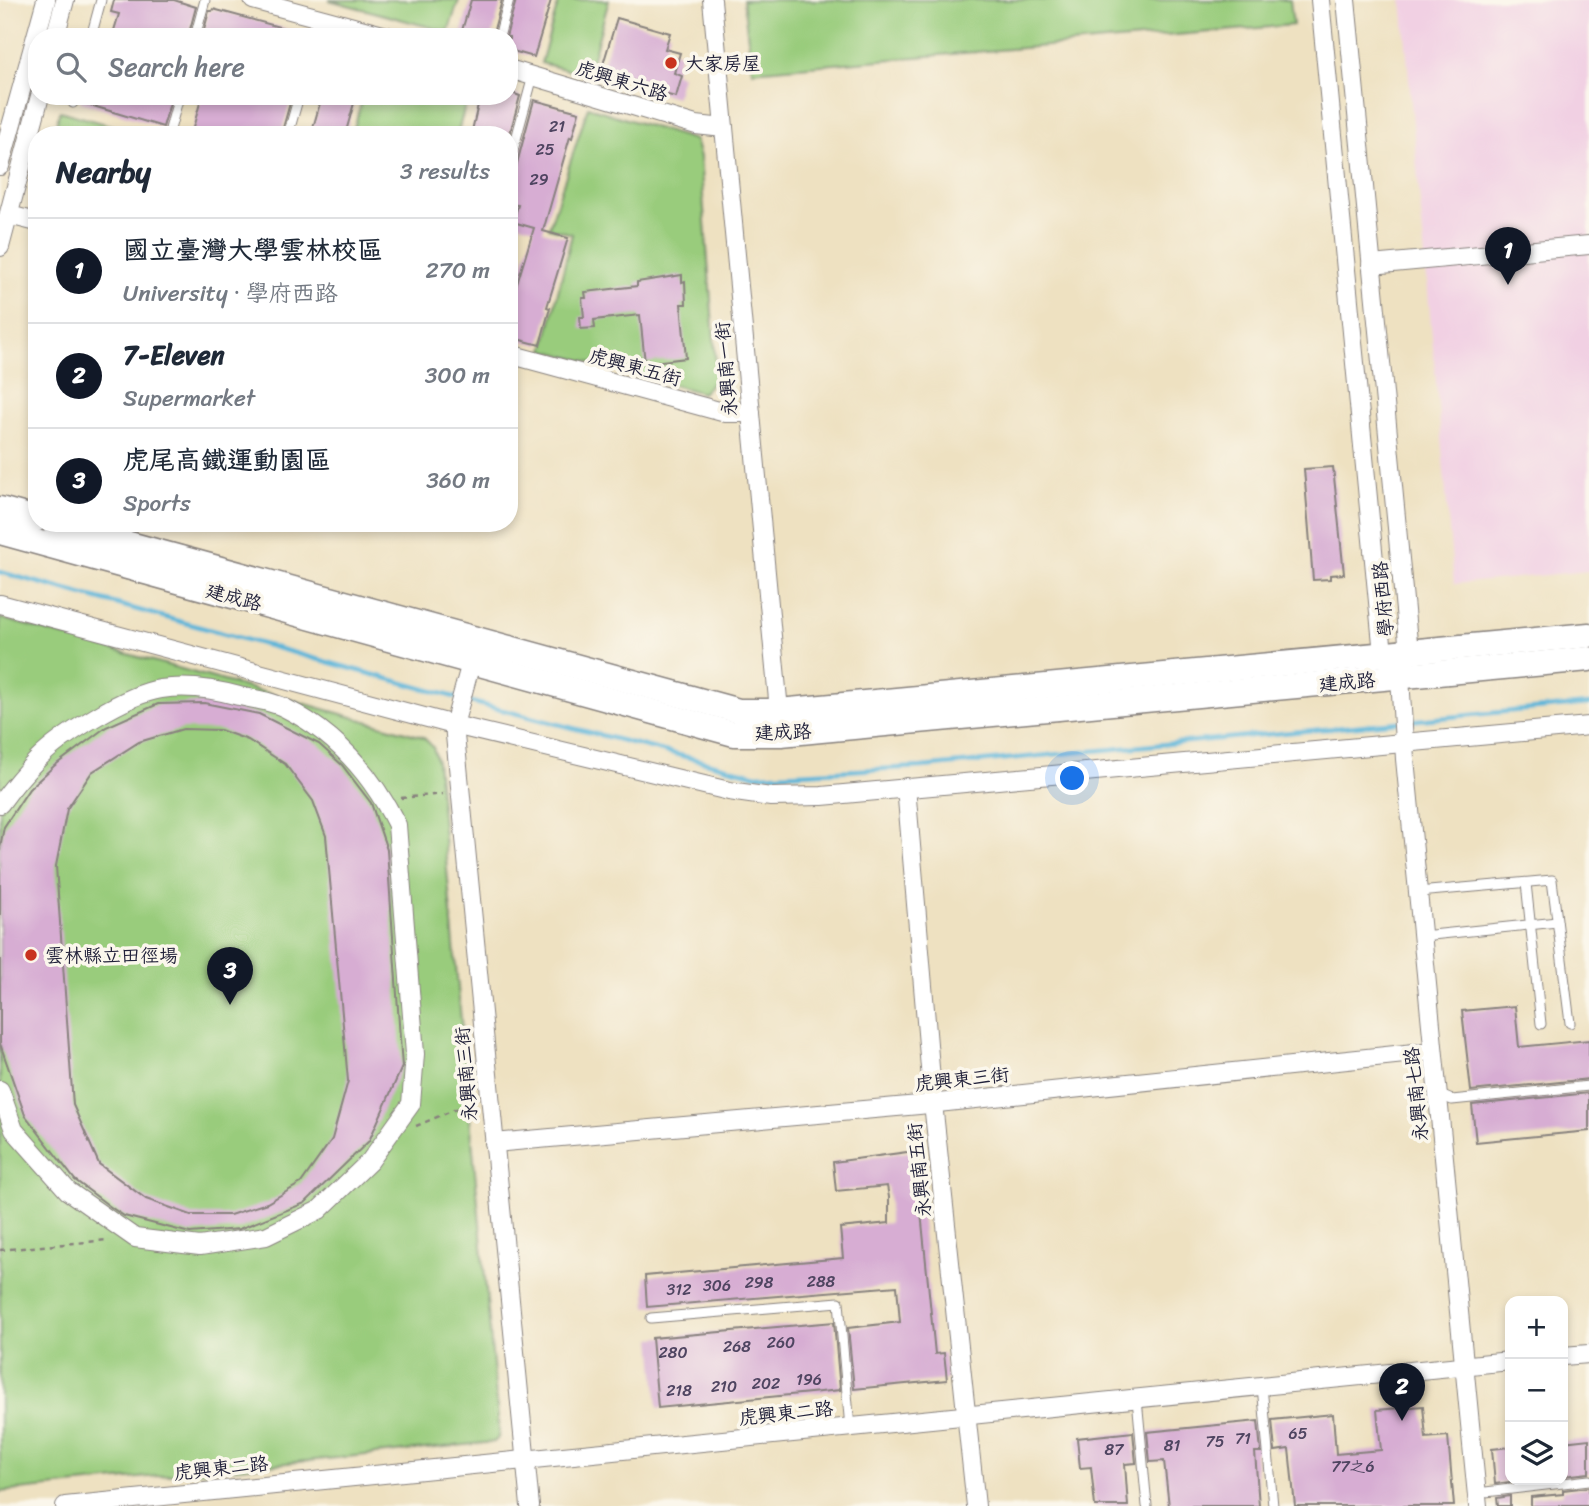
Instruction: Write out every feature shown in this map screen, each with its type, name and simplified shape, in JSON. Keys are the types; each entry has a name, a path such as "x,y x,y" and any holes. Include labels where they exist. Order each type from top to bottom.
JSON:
{"street":[{"path":"38,28 46,0"},
{"path":"57,28 65,0"},
{"path":"253,0 357,28"},
{"name":"永興南一街","path":"712,0 780,722"},
{"name":"學府西路","path":"1320,0 1383,654 1399,683"},
{"name":"學府西路","path":"1346,0 1409,652 1399,683"},
{"path":"0,166 28,65"},
{"name":"虎興東六路","path":"518,72 696,125 724,128"},
{"path":"32,126 38,105"},
{"path":"0,247 28,142"},
{"path":"9,215 28,220"},
{"path":"1371,265 1589,245"},
{"name":"虎興東五街","path":"518,356 726,413 751,413"},
{"path":"0,509 28,517"},
{"name":"建成路","path":"0,532 472,657 739,711 780,722 1399,683 1589,659"},
{"name":"建成路","path":"81,532 472,657"},
{"path":"0,604 455,719 729,792 771,797 822,796 1403,738 1589,726"},
{"name":"建成路","path":"780,722 1383,654 1589,635"},
{"name":"永興南三街","path":"472,657 455,719 530,1506"},
{"name":"永興南七路","path":"1399,683 1477,1499"},
{"path":"0,803 38,758 122,702 160,689 210,688 283,706 328,734 356,763 384,799 397,825 415,1054 411,1104 370,1161 319,1210 266,1236 200,1246 135,1238 68,1191 14,1130 0,1090"},
{"name":"永興南五街","path":"906,787 933,1103 976,1506"},
{"name":"虎興東三街","path":"494,1143 933,1103 1433,1051"},
{"path":"1568,1356 1589,1354"},
{"name":"虎興東二路","path":"65,1506 1505,1362"}],"lane":[{"path":"93,28 101,0"},
{"path":"197,28 205,0"},
{"path":"501,28 509,0"},
{"path":"317,28 320,18"},
{"path":"518,132 533,76"},
{"path":"170,126 176,105"},
{"path":"291,126 296,105"},
{"path":"1418,892 1552,880 1570,1023"},
{"path":"1526,883 1541,1024"},
{"path":"1422,936 1557,922"},
{"path":"1438,1094 1452,1100 1589,1086"},
{"path":"651,1318 839,1302 850,1427"},
{"path":"1262,1386 1273,1506"},
{"path":"1137,1399 1147,1506"},
{"path":"1477,1499 1589,1480"}],"path":[{"path":"384,799 445,794"},
{"path":"388,1139 475,1101"},
{"path":"0,1250 135,1238"}],"shaded area":[{"path":"1402,0 1589,0 1589,571 1454,584"}],"green space":[{"path":"329,0 459,0 449,28 433,28"},
{"path":"559,0 609,0 588,75 541,63"},
{"path":"743,0 1290,0 1293,25 752,71"},
{"path":"360,105 465,105 460,126 355,126"},
{"path":"588,107 695,140 700,157 717,378 702,393 544,350 572,234 549,228"},
{"path":"60,111 112,126 56,126"},
{"path":"0,618 423,737 433,747 437,762 499,1429 498,1438 494,1442 0,1492"}],"building":[{"path":"114,0 174,0 196,7 190,28 115,28 119,14 111,12"},
{"path":"471,0 502,0 494,28 463,28"},
{"path":"516,0 551,0 534,57 518,53 518,28 508,28"},
{"path":"213,9 283,28 205,28 209,11"},
{"path":"617,18 670,33 665,49 680,53 674,73 682,76 676,97 656,92 657,88 601,71"},
{"path":"534,100 579,112 543,231 568,238 547,307 550,308 540,345 518,339 518,281 534,228 518,223 518,160"},
{"path":"90,105 169,105 163,126"},
{"path":"199,105 289,105 284,126 194,126"},
{"path":"319,105 353,105 348,126 314,126"},
{"path":"478,105 518,105 512,126 473,126"},
{"path":"682,275 682,282 685,281 686,304 681,304 686,358 645,363 640,315 594,320 595,328 581,329 580,317 584,317 582,298 586,298 585,292 637,286 637,282"},
{"path":"1333,467 1344,574 1330,575 1330,579 1313,580 1304,469"},
{"name":"雲林縣立田徑場","path":"204,703 259,714 319,744 342,765 371,803 387,850 402,1067 369,1141 305,1203 239,1229 190,1233 124,1216 75,1180 25,1115 0,1044 0,847 4,827 29,789 54,766 106,727 158,704","holes":["183,729 220,730 248,740 285,764 313,801 326,836 348,1081 332,1139 301,1183 267,1203 230,1215 191,1215 146,1199 99,1164 73,1105 56,866 67,809 92,772 139,742"]},
{"path":"1515,1006 1519,1047 1589,1040 1589,1079 1471,1091 1462,1011"},
{"path":"1589,1093 1589,1131 1476,1142 1472,1105"},
{"path":"915,1151 935,1354 944,1353 947,1380 854,1389 848,1328 900,1322 897,1286 647,1307 645,1276 843,1258 840,1228 889,1223 889,1197 887,1186 836,1191 833,1162"},
{"path":"834,1322 840,1390 658,1408 652,1338"},
{"path":"1423,1406 1426,1438 1448,1436 1454,1506 1295,1506 1289,1449 1275,1451 1272,1420 1333,1414 1336,1454 1381,1450 1377,1410"},
{"path":"1258,1421 1261,1452 1255,1452 1259,1506 1169,1506 1164,1461 1150,1462 1147,1432"},
{"path":"1133,1432 1136,1463 1125,1464 1128,1506 1095,1506 1091,1467 1080,1468 1077,1438"},
{"path":"1589,1439 1589,1473 1568,1475 1568,1441"},
{"path":"1505,1448 1505,1483 1495,1484 1492,1449"},
{"path":"1589,1487 1589,1506 1531,1506 1531,1497 1563,1494 1563,1490"},
{"path":"1510,1496 1510,1506 1498,1506 1497,1498"}],"waterway":[{"path":"0,572 458,698"},
{"path":"467,701 757,775 922,767 1398,722"},
{"path":"1407,721 1589,704"}],"place":[{"name":"大家房屋","path":"671,63"},
{"name":"國立臺灣大學雲林校區","path":"1508,285"},
{"name":"雲林縣立田徑場","path":"31,955"},
{"name":"虎尾高鐵運動園區","path":"230,1005"},
{"name":"7-Eleven","path":"1402,1421"}]}
